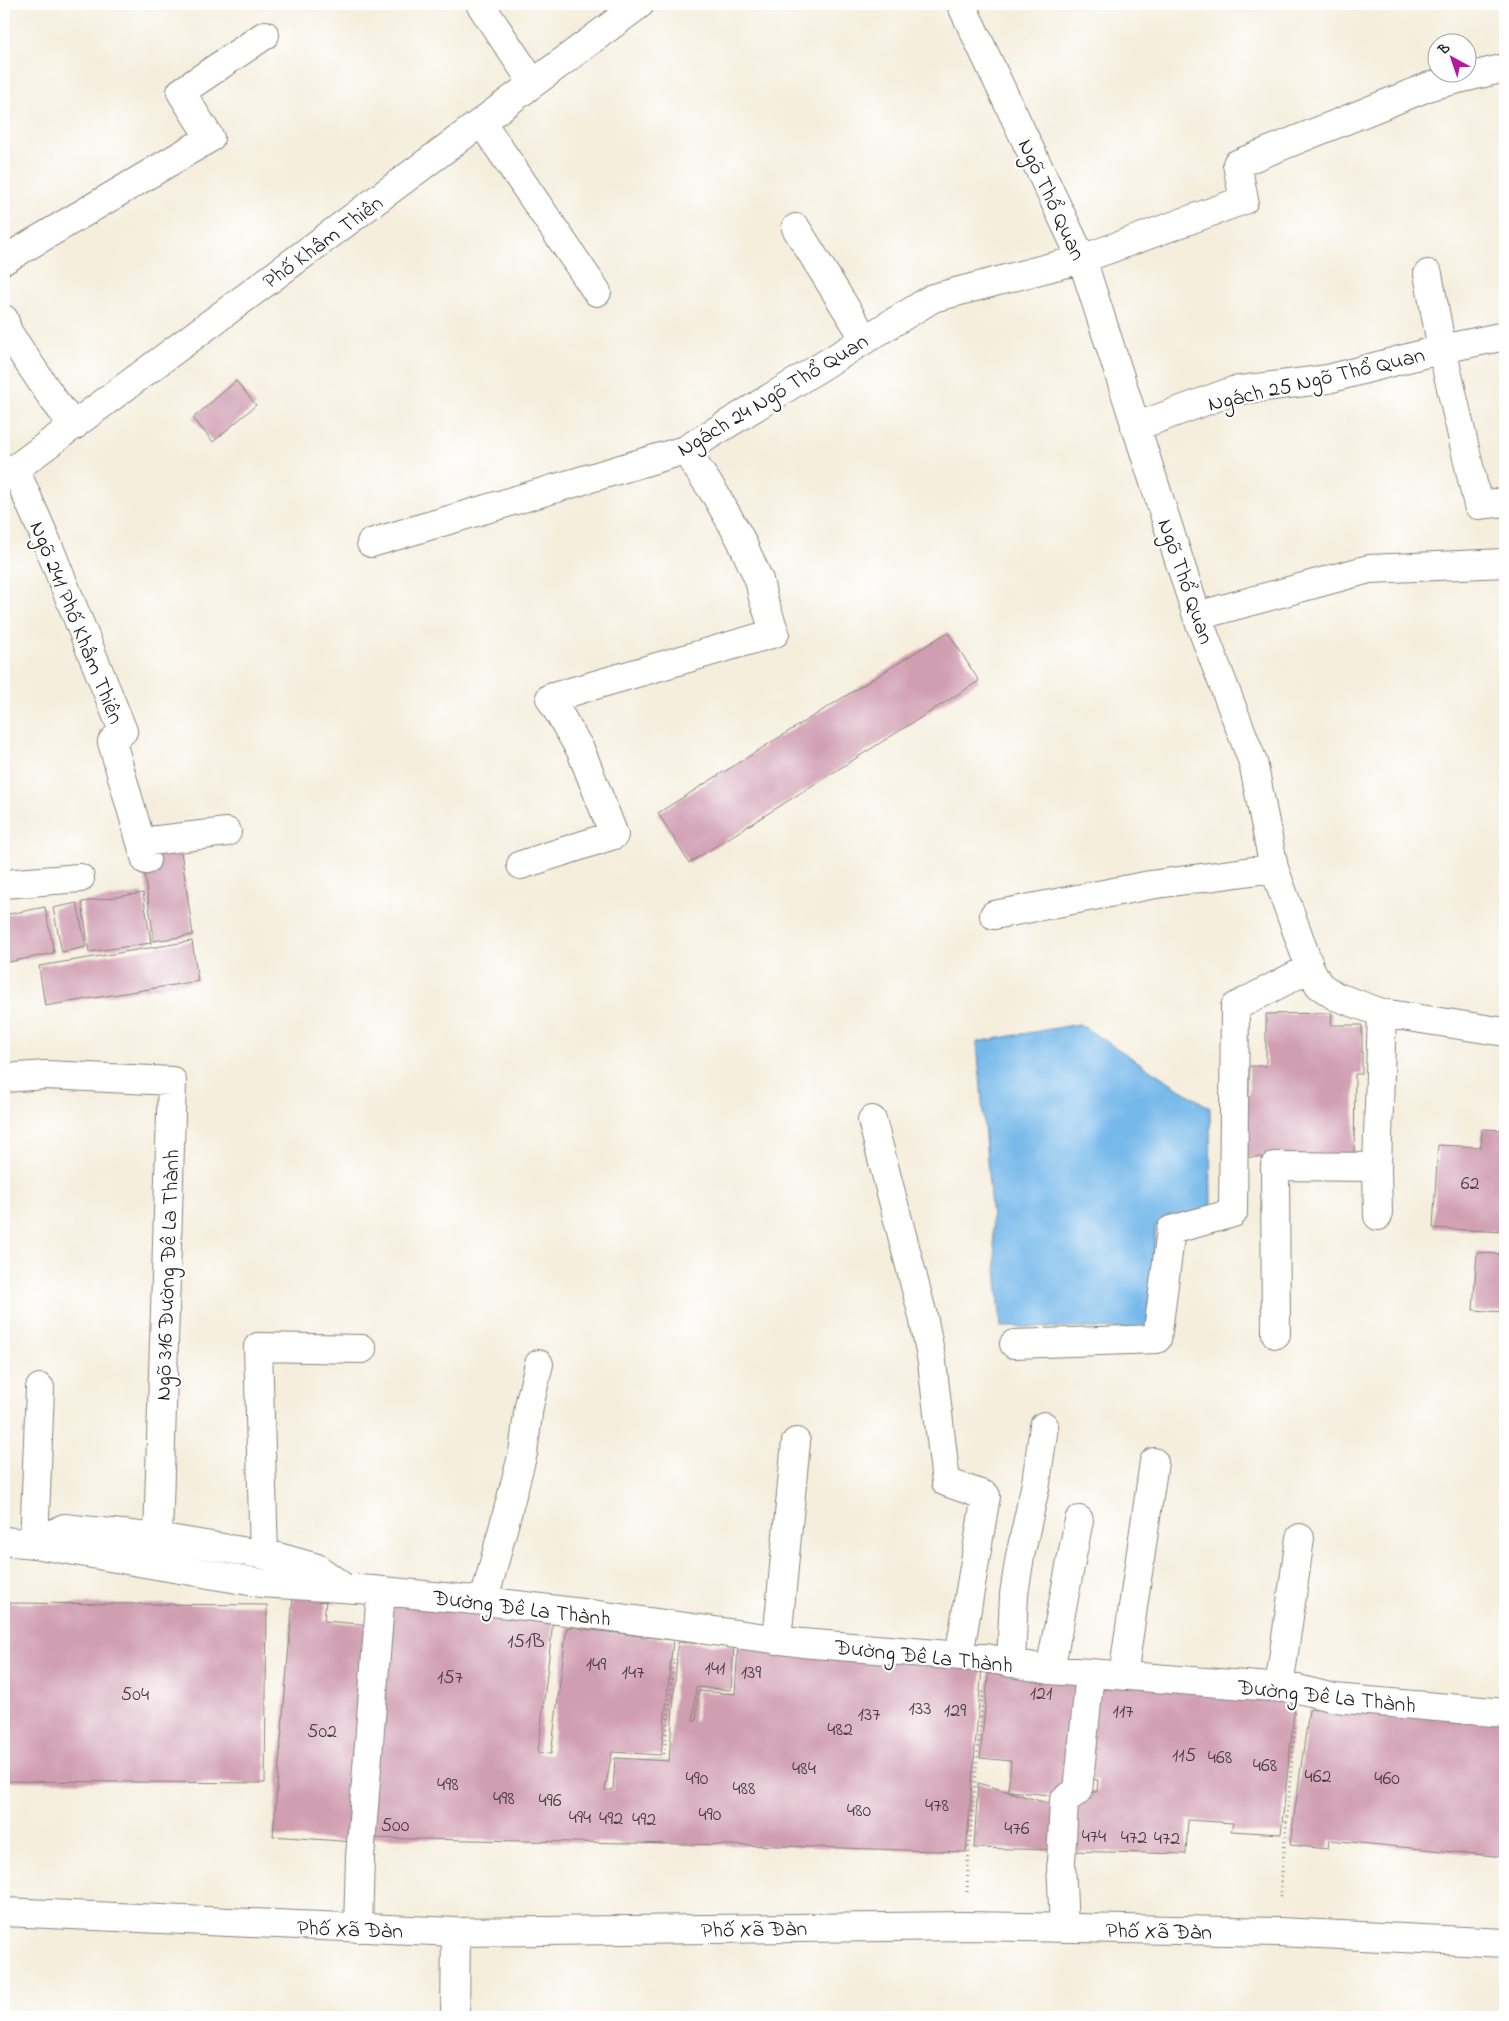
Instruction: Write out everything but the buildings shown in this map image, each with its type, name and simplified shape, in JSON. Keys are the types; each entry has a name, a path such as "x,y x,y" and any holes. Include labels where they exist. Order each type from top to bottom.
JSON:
{"main road":[{"path":"480,4 534,83"},
{"name":"Phố Khâm Thiên","path":"9,473 640,4"},
{"name":"Ngõ Thổ Quan","path":"961,4 1082,259 1135,427 1198,616 1253,762 1274,868 1310,968 1319,985 1335,996 1382,1013 1505,1032"},
{"path":"4,260 210,138 181,92 265,35"},
{"name":"Ngách 24 Ngõ Thổ Quan","path":"371,543 685,450 934,298 1082,259 1244,200 1237,164 1430,86 1505,68"},
{"path":"482,123 597,292"},
{"path":"796,228 864,339"},
{"name":"Ngách 25 Ngõ Thổ Quan","path":"1428,274 1442,349"},
{"path":"5,328 53,399 74,426"},
{"name":"Ngách 25 Ngõ Thổ Quan","path":"1135,427 1233,392 1328,379 1442,349 1505,336"},
{"path":"1442,349 1478,505 1505,502"},
{"path":"521,865 614,834 581,751 550,698 775,633 759,580 740,538 715,494 685,450"},
{"name":"Ngõ 241 Phố Khâm Thiên","path":"9,473 46,540 123,731 112,742 144,851 228,832"},
{"path":"1198,616 1369,569 1505,563"},
{"path":"994,915 1150,885 1274,868"},
{"path":"4,884 80,878"},
{"path":"1014,1344 1157,1339 1171,1230 1233,1212 1235,1007 1310,968"},
{"path":"1378,1216 1377,1167 1382,1013"},
{"name":"Ngõ 316 Đường Đê La Thành","path":"4,1078 46,1074 102,1079 172,1081 158,1538"},
{"path":"872,1120 924,1316 932,1362 946,1482 986,1496 959,1656"},
{"path":"1276,1334 1275,1166 1377,1167"},
{"path":"264,1555 258,1347 362,1349"},
{"path":"484,1602 523,1453 529,1406 539,1364"},
{"path":"34,1544 40,1388"},
{"path":"998,1661 1014,1594 1020,1556 1036,1483 1044,1426"},
{"path":"777,1640 796,1442"},
{"path":"1123,1676 1154,1462"},
{"path":"1050,1670 1079,1520"},
{"path":"34,1544 64,1528 158,1538 264,1555 317,1568 344,1588"},
{"path":"1288,1688 1300,1538"},
{"name":"Đường Đê La Thành","path":"4,1541 34,1544 261,1583 381,1591 484,1602 777,1640 959,1656 1050,1670 1288,1688 1334,1698 1505,1713"},
{"path":"358,1928 360,1857 381,1591"},
{"path":"1064,1928 1061,1862 1064,1800 1078,1791 1090,1672"},
{"name":"Phố Xã Đàn","path":"4,1912 456,1932 966,1926 1279,1932 1505,1943"},
{"path":"456,1932 456,2017"}],"path":[{"path":"664,1754 678,1626"},
{"path":"966,1926 968,1863 998,1661"},
{"path":"1279,1932 1288,1688"}],"water":[{"path":"1079,1024 1210,1108 1211,1206 1156,1226 1147,1329 1001,1327 977,1042"}]}
